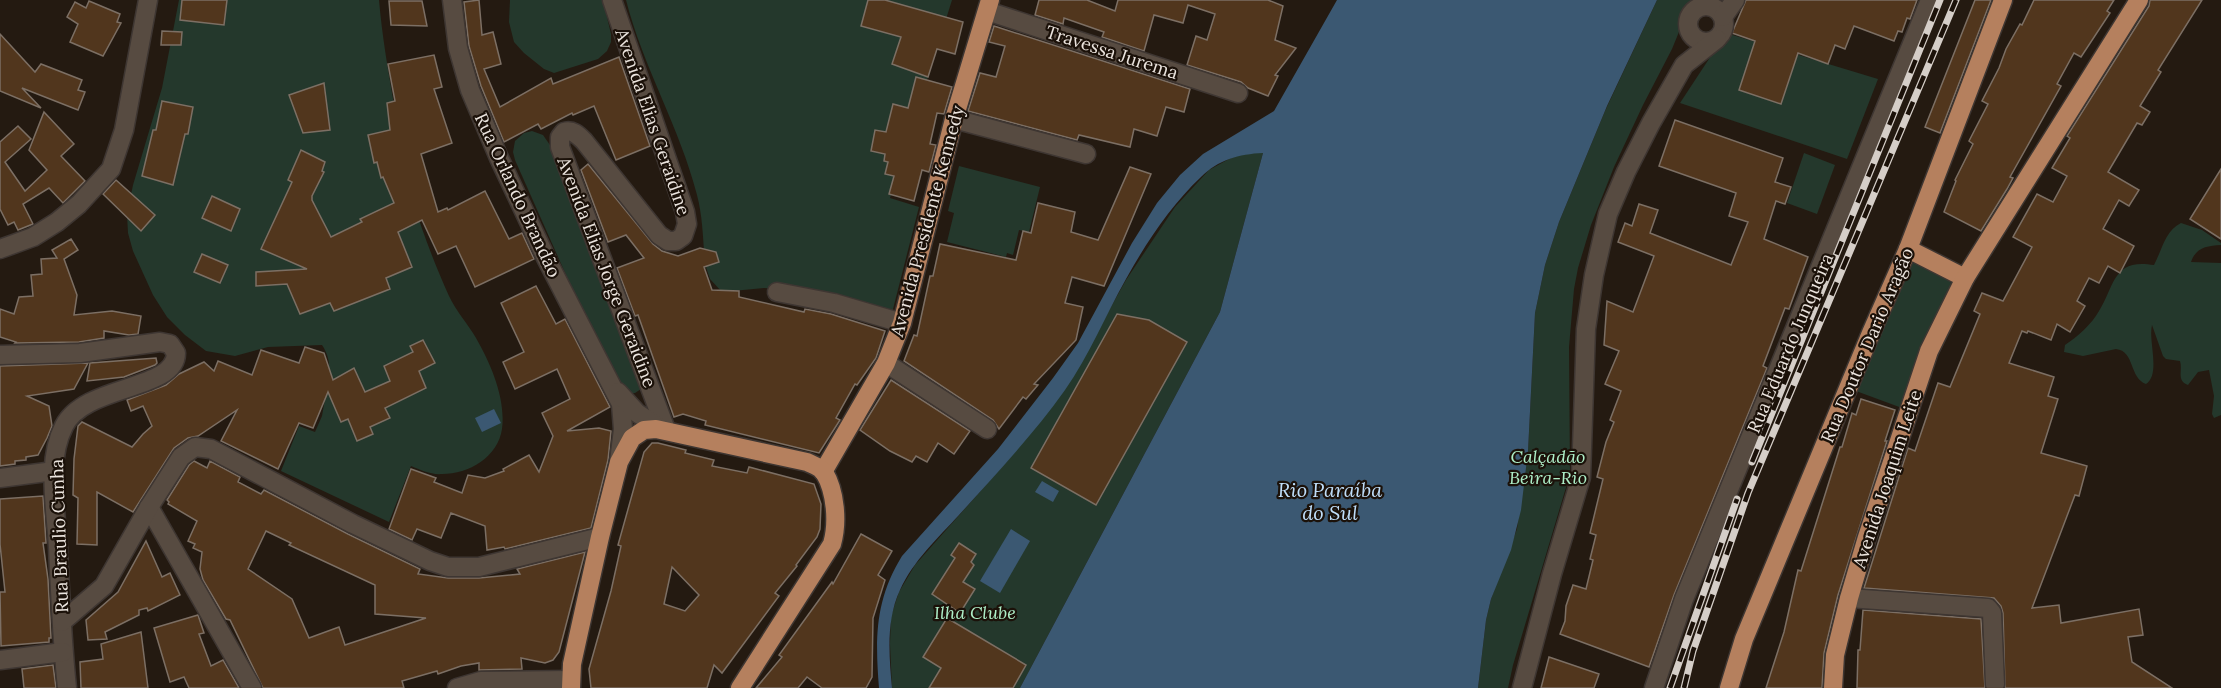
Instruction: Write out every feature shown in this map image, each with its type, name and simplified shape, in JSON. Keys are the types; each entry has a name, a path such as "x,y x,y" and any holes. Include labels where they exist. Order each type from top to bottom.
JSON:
{"main road":[{"name":"Rua Doutor Dario Aragão","path":"1729,688 1744,639 1908,249 2003,0"},
{"name":"Avenida Joaquim Leite","path":"1833,688 1835,655 1849,598 1929,351 1965,278 2139,0"},
{"name":"Avenida Presidente Kennedy","path":"824,472 886,363 902,323 954,119 989,5"},
{"path":"1908,249 1965,278"},
{"path":"571,684 600,537 619,462 627,444 636,434 644,430 664,429 818,466 824,472 832,498 835,517 831,544 740,688"}],"street":[{"path":"0,249 33,237 57,222 79,204 111,169 124,130 148,0"},
{"name":"Rua Orlando Brandão","path":"452,0 458,48 470,90 547,260 610,381"},
{"name":"Avenida Elias Geraidine","path":"612,0 685,212 686,231 676,241"},
{"name":"Rua Eduardo Junqueira","path":"1654,688 1684,599 1930,0"},
{"path":"1522,688 1552,574 1581,477 1586,329 1593,275 1602,234 1626,172 1651,123 1684,65 1717,39 1724,30 1730,7 1716,8 1708,3 1692,12 1688,22 1684,65"},
{"name":"Travessa Jurema","path":"989,5 1238,93"},
{"path":"1688,22 1690,33 1696,39 1705,42 1717,39"},
{"path":"954,119 1086,154"},
{"name":"Avenida Elias Jorge Geraidine","path":"664,429 561,150 560,140 564,132 572,131 584,141 659,235 668,241 676,241"},
{"path":"777,292 834,303 902,323"},
{"name":"Rua Braulio Cunha","path":"0,355 80,353 166,342 173,346 177,357 173,367 162,375 95,399 75,411 61,433 54,471 63,652 67,688"},
{"path":"886,363 987,429"},
{"path":"610,381 637,413 664,429"},
{"path":"610,381 622,411 623,429 619,462"},
{"path":"62,622 104,586 149,507 181,457 191,448 200,446 211,449 362,528 430,561 448,567 479,567 600,537"},
{"path":"0,478 54,471"},
{"path":"149,507 252,688"},
{"path":"1849,598 1988,608 1992,613 1995,684"},
{"path":"0,660 63,652"},
{"path":"457,688 481,681 571,684"}],"green space":[{"path":"179,0 379,0 383,39 412,198 449,296 476,338 492,370 503,418 502,429 495,448 481,462 472,467 462,471 438,474 411,466 389,522 281,471 299,426 315,432 322,416 329,364 322,345 268,347 235,356 206,351 167,317 153,295 133,251 128,233 127,214 133,185 162,88"},
{"path":"510,0 603,0 611,34 611,42 607,51 598,59 554,73 544,69 514,42 509,22"},
{"path":"626,0 952,0 890,198 919,207 891,317 779,289 722,292 710,279 705,264 699,204 690,170 642,49"},
{"name":"Calçadão Beira-Rio","path":"1657,0 1692,0 1672,49 1614,167 1591,225 1578,268 1569,347 1570,474 1508,688 1478,688 1486,620 1491,599 1517,529 1528,451 1535,313 1545,265 1559,222 1605,111"},
{"path":"1726,33 1878,79 1847,159 1680,103"},
{"path":"532,131 543,135 552,148 641,389 635,393 627,394 606,365 515,160 513,152 515,141 524,133"},
{"name":"Ilha Clube","path":"1245,153 1263,153 1220,312 1020,688 892,688 891,616 899,592 915,565 1009,459 1065,389 1126,280 1175,207 1209,170"},
{"path":"1804,153 1835,165 1817,214 1787,203"},
{"path":"959,166 1040,187 1029,232 1019,230 1013,255 1007,253 1006,257 947,242 954,213 948,211"},
{"path":"2181,223 2202,230 2221,243 2221,245 2199,250 2191,262 2221,263 2221,415 2214,418 2212,414 2214,396 2209,370 2198,372 2188,385 2184,383 2181,378 2180,361 2166,359 2163,356 2152,325 2153,373 2146,384 2137,376 2126,354 2122,351 2116,349 2083,356 2064,352 2065,345 2084,330 2096,316 2117,276 2130,266 2154,265 2171,231"},
{"path":"1906,257 1960,280 1902,408 1856,391"}],"water":[{"name":"Rio Paraíba do Sul","path":"1337,0 1657,0 1607,106 1559,222 1545,265 1535,313 1528,451 1521,510 1511,550 1491,599 1486,620 1478,688 1020,688 1220,312 1263,153 1237,157 1214,166 1179,200 1134,265 1082,364 1053,407 912,569 900,590 892,613 890,650 892,688 879,688 877,636 879,620 886,588 902,556 998,449 1053,378 1078,343 1132,243 1157,203 1180,175 1203,154 1274,111"},
{"path":"494,409 501,423 482,432 475,418"},
{"path":"1042,481 1059,491 1053,502 1035,492"},
{"path":"1011,529 1030,541 1000,593 980,581"}],"building":[{"path":"182,0 227,0 224,25 180,20"},
{"path":"479,0 482,35 493,32 501,64 484,69 500,107 551,78 553,84 619,57 650,146 616,160 594,106 573,115 572,113 541,129 538,124 504,142 481,86 469,46 464,2"},
{"path":"868,0 885,0 963,22 955,54 937,49 928,77 892,64 901,37 861,26"},
{"path":"1039,0 1087,0 1115,11 1118,0 1268,0 1283,6 1275,40 1296,48 1275,75 1278,76 1268,96 1248,88 1241,82 1187,65 1196,36 1207,40 1215,14 1188,5 1183,23 1154,15 1144,51 1102,37 1104,32 1064,18 1063,24 1035,15"},
{"path":"1746,0 1917,0 1910,19 1907,18 1902,32 1898,31 1894,41 1854,26 1845,49 1835,45 1828,64 1798,53 1781,104 1739,90 1755,41 1732,33"},
{"path":"1975,0 1991,0 1940,133 1925,127"},
{"path":"2034,0 2114,0 2107,11 2110,13 2081,57 2074,53 2057,84 2061,86 2010,177 2013,178 1981,231 1944,212 1955,180 1973,144 1969,141 1988,104 1982,101 2006,49 2020,24 2022,25"},
{"path":"2150,0 2202,0 2158,70 2161,72 2140,106 2150,112 2142,125 2137,123 2108,172 2139,190 2129,206 2119,200 2103,229 2134,246 2120,273 2108,266 2099,283 2089,278 2077,301 2085,306 2070,332 2057,324 2051,340 2022,331 2009,363 2054,377 2048,396 2058,399 2041,453 2087,466 2079,496 2075,495 2032,608 2059,605 2061,623 2139,609 2143,635 2128,637 2132,662 2172,688 2005,688 2003,613 2001,606 1994,598 1864,588 1908,448 1915,451 1938,383 1950,387 1980,314 1974,311 1982,293 2003,301 2032,247 2013,237 2037,194 2053,202 2067,176 2052,168 2070,138 2067,136 2149,6"},
{"path":"89,1 120,14 117,22 121,23 103,56 70,42 78,24 67,17 75,2 86,8"},
{"path":"389,1 422,1 427,26 391,25"},
{"path":"994,26 1190,89 1184,112 1166,107 1157,136 1134,129 1130,147 1079,135 1077,140 968,111 980,73 996,77 1005,46 989,42"},
{"path":"162,31 182,32 181,45 161,45"},
{"path":"0,34 35,72 41,64 82,80 78,90 85,92 78,110 22,88 41,108 0,91"},
{"path":"434,55 442,87 434,89 452,143 421,154 438,212 447,208 448,210 485,191 509,239 522,233 534,259 475,287 456,246 438,254 422,220 398,232 412,267 386,278 390,289 334,311 330,303 300,314 287,284 256,286 256,272 307,269 261,249 292,182 288,180 301,150 325,162 322,171 324,172 312,200 331,237 362,222 360,219 394,203 383,177 381,178 377,162 374,163 368,135 390,130 387,103 395,101 388,64"},
{"path":"916,77 952,87 944,114 937,113 930,144 936,145 929,172 922,170 914,201 889,194 894,176 885,174 888,162 884,161 885,154 871,151 875,130 886,132 893,104 908,108"},
{"path":"324,83 330,130 303,133 289,95"},
{"path":"162,101 193,107 188,134 185,134 173,185 142,176"},
{"path":"44,112 74,144 61,156 85,181 63,203 49,188 23,204 33,224 18,230 14,222 8,225 0,209 0,142 18,126 31,139 5,162 25,191 47,170 29,150"},
{"path":"1675,120 1783,158 1775,182 1791,187 1785,204 1776,201 1764,239 1808,257 1789,309 1785,308 1763,366 1767,368 1674,595 1649,667 1560,634 1573,585 1586,589 1596,535 1590,533 1603,479 1597,477 1614,422 1610,420 1621,391 1605,384 1619,351 1604,345 1607,301 1633,312 1654,256 1618,242 1625,223 1632,226 1639,204 1658,210 1650,233 1731,265 1748,222 1729,216 1736,193 1659,166"},
{"path":"588,164 653,244 662,251 678,256 700,248 716,252 719,262 704,267 712,290 739,291 739,297 804,312 805,309 831,314 885,331 876,358 857,385 855,384 836,418 840,420 819,453 705,425 706,421 683,414 674,417 638,315 635,316 617,268 644,258 626,235 608,242 581,170"},
{"path":"1130,167 1151,174 1104,286 1072,277 1065,303 1083,307 1076,340 1034,384 1038,385 1026,399 1023,397 999,429 993,420 904,361 914,335 917,336 930,276 933,276 940,244 1016,260 1023,231 1031,233 1038,203 1075,212 1071,232 1098,240"},
{"path":"2221,169 2221,239 2190,219"},
{"path":"116,180 155,215 141,231 103,194"},
{"path":"212,196 240,209 231,231 202,218"},
{"path":"71,239 78,250 64,259 77,295 74,315 112,311 141,316 138,334 104,331 104,338 79,342 15,343 0,337 0,309 14,314 19,297 33,296 31,275 42,274 41,259 57,258 52,250"},
{"path":"202,254 228,265 220,283 194,272"},
{"path":"536,286 556,324 565,319 610,407 567,431 599,428 611,431 608,460 591,528 505,549 504,547 487,550 485,526 451,513 441,538 417,529 412,540 389,529 411,469 436,478 434,482 462,493 468,475 485,478 504,471 503,469 529,455 539,472 553,436 542,413 570,399 557,369 515,389 503,362 524,352 501,303"},
{"path":"1117,314 1149,320 1187,342 1096,505 1031,468"},
{"path":"423,340 435,363 419,371 426,388 385,408 390,418 370,427 373,434 357,441 348,419 341,422 328,392 313,428 299,423 278,469 221,441 237,410 198,436 188,438 174,448 133,512 97,492 97,545 77,544 78,498 73,495 74,459 78,426 82,422 132,447 152,426 143,406 131,411 127,400 166,385 179,374 204,362 214,371 218,361 252,375 261,350 299,363 305,347 324,353 333,380 354,368 365,392 390,381 384,366 413,352 410,346"},
{"path":"156,358 155,365 124,377 87,381 90,363"},
{"path":"88,363 74,389 27,396 49,406 52,426 38,455 26,457 26,460 15,461 15,464 0,466 0,366"},
{"path":"891,380 970,431 954,454 938,443 927,462 916,456 912,462 890,451 860,430"},
{"path":"1861,399 1895,410 1838,595 1824,653 1822,688 1766,688 1784,632 1798,570 1801,571 1852,413 1856,415"},
{"path":"652,443 658,443 714,460 712,466 747,473 749,467 814,484 821,504 820,529 817,537 775,593 779,596 722,673 714,665 707,688 591,688 589,669 611,591 621,546 618,545 644,452","holes":["672,567 699,595 685,611 664,604"]},
{"path":"194,461 207,468 210,461 240,477 238,482 261,494 264,490 420,569 418,574 448,578 479,578 520,574 517,569 585,552 559,652 553,660 545,663 521,658 522,669 479,670 479,663 438,674 437,671 402,681 404,688 263,688 230,620 226,619 203,580 200,569 202,552 193,548 195,544 188,541 197,521 168,504 167,500 189,465","holes":["266,531 291,543 289,545 375,585 375,614 426,618 345,645 339,627 309,638 292,599 248,569"]},
{"path":"43,496 46,543 43,543 48,579 51,638 49,642 1,646 0,592 5,592 0,544 0,499"},
{"path":"861,534 892,551 878,575 885,580 873,618 872,677 866,688 822,688 807,677 798,688 756,688 782,657 779,655 832,582 833,584"},
{"path":"146,541 162,577 170,573 180,595 148,611 147,608 139,610 139,615 105,632 107,639 88,640 86,620 118,592"},
{"path":"959,543 976,554 971,562 974,565 963,582 975,589 960,613 932,594 955,558 951,555"},
{"path":"1863,610 1981,619 1985,688 1857,688 1858,650 1860,650"},
{"path":"198,615 204,633 199,634 211,666 223,660 239,688 189,688 184,677 170,682 154,628"},
{"path":"947,618 1026,665 1013,688 929,688 941,668 923,657"},
{"path":"141,632 148,688 81,688 80,662 103,659 101,644"},
{"path":"1549,657 1599,674 1594,688 1541,688"},
{"path":"53,665 56,688 24,688 22,669"}],"railway":[{"path":"1752,462 1940,0"},
{"path":"1684,688 1693,651 1748,493 1956,0"},
{"path":"1670,688 1737,499"}]}
